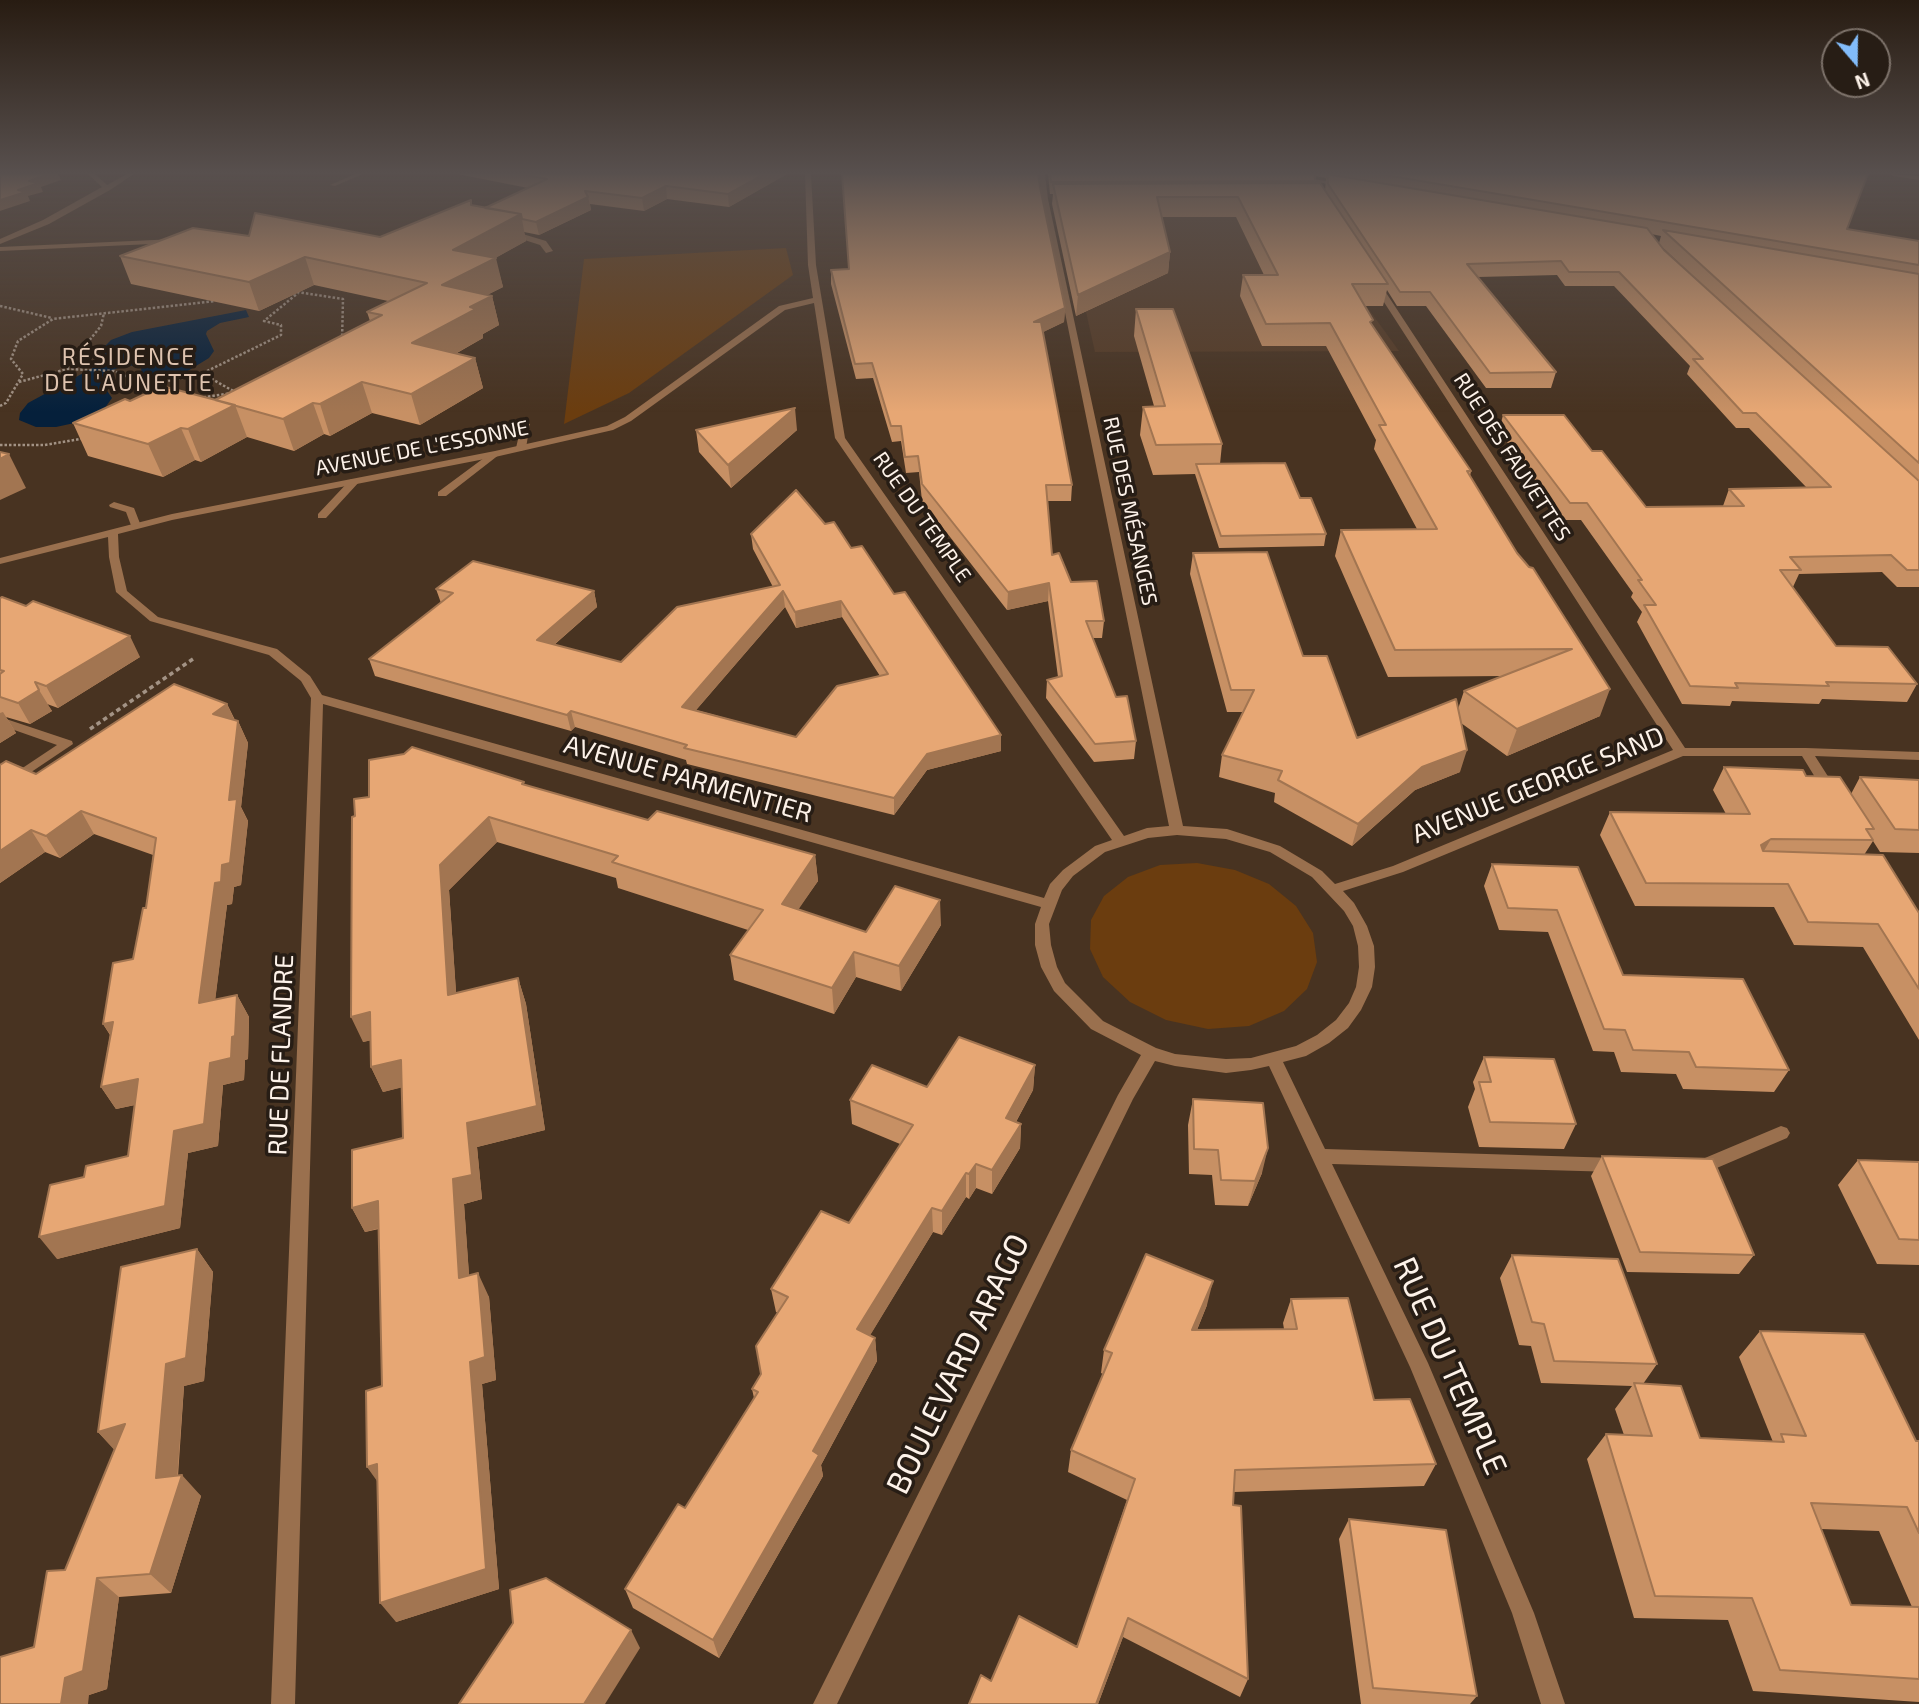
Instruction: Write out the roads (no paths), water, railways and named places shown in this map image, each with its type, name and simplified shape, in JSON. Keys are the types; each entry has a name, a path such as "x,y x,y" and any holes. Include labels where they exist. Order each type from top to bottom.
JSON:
{"street":[{"name":"RUE DU TEMPLE","path":"811,254 840,438 1120,841"},
{"name":"RUE DES MÉSANGES","path":"1061,254 1177,830"},
{"name":"RUE DES FAUVETTES","path":"1366,268 1681,752"},
{"name":"AVENUE DE L'ESSONNE","path":"0,561 136,526 599,432 620,423 782,308 819,299"},
{"path":"521,448 525,424"},
{"path":"442,494 495,454"},
{"path":"322,516 355,481"},
{"path":"114,505 130,510 136,526"},
{"path":"113,531 114,557 122,592 154,619 273,652 306,679 317,698"},
{"name":"AVENUE PARMENTIER","path":"317,698 1047,904"},
{"name":"RUE DE FLANDRE","path":"283,1704 317,698"},
{"path":"0,721 67,744 0,789"},
{"name":"AVENUE GEORGE SAND","path":"1334,889 1398,869 1681,752 1919,756"},
{"path":"1805,752 1840,806"},
{"path":"1177,830 1227,834 1263,844 1297,860 1334,889 1360,926 1366,946 1367,967 1364,987 1355,1006 1333,1032 1300,1051 1274,1060 1226,1066 1175,1060 1151,1054 1097,1026 1059,987 1049,967 1043,945 1042,924 1047,904 1068,873 1100,849 1120,841 1147,833 1177,830"},
{"name":"BOULEVARD ARAGO","path":"825,1704 1125,1095 1151,1054"},
{"name":"RUE DU TEMPLE","path":"1274,1060 1418,1363 1523,1613 1553,1704"},
{"path":"1687,1167 1701,1168 1782,1133"},
{"path":"1318,1156 1633,1166"}],"water":[{"path":"246,310 249,317 220,323 207,331 214,351 209,358 186,372 147,378 142,376 141,367 127,365 104,373 101,382 112,398 102,412 79,422 56,427 36,427 19,420 20,413 28,403 100,364 104,355 102,349 111,340 132,332"}],"district":[{"name":"RÉSIDENCE DE L'AUNETTE","path":"129,370"}]}
